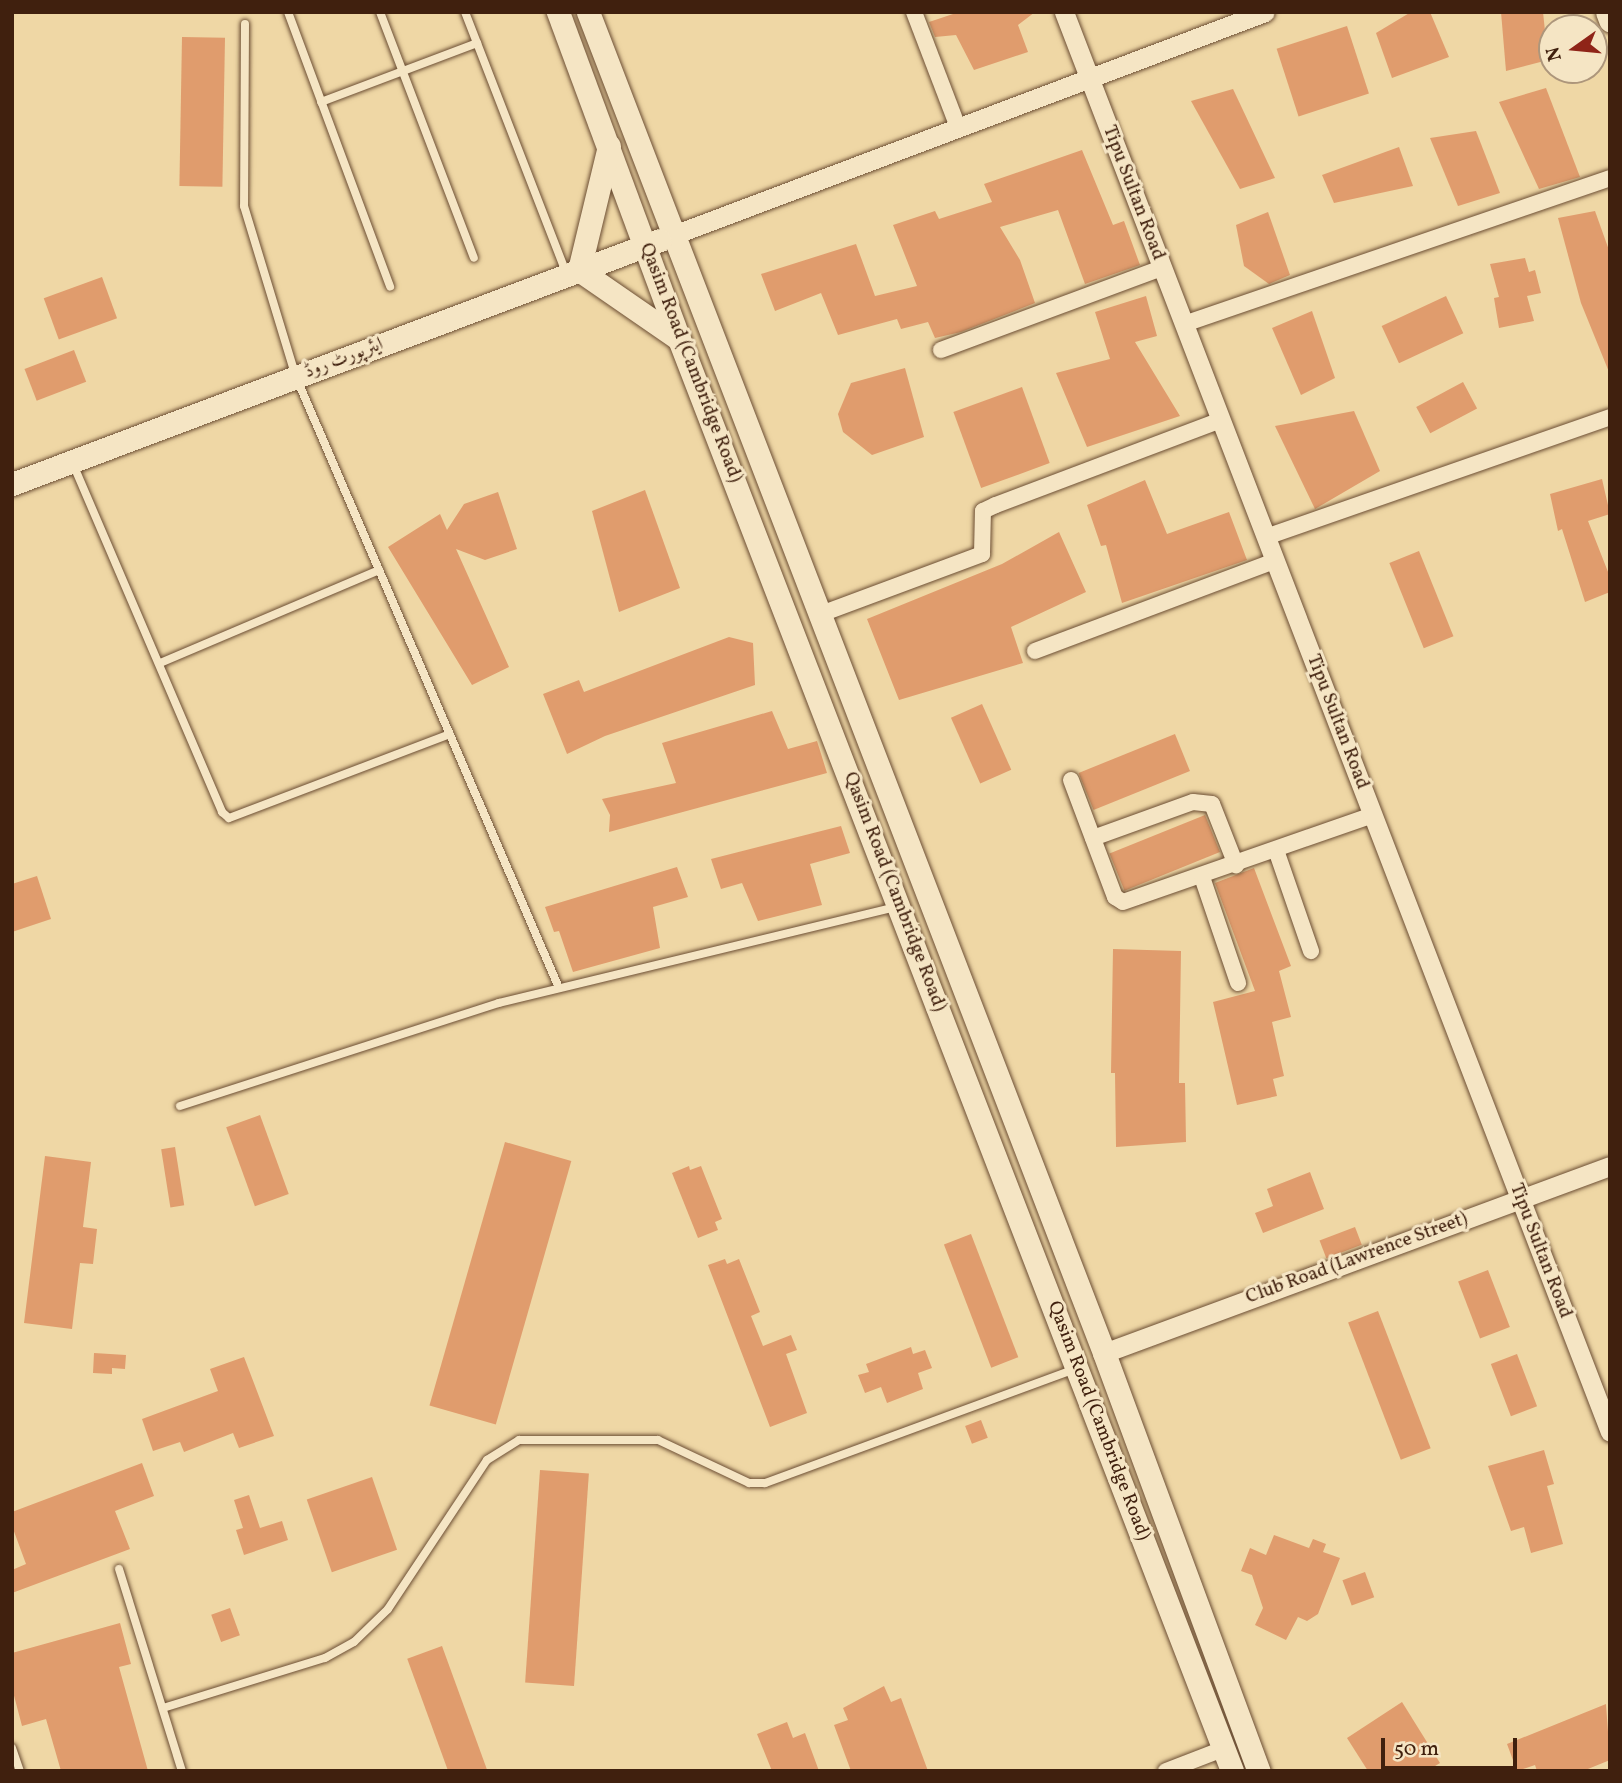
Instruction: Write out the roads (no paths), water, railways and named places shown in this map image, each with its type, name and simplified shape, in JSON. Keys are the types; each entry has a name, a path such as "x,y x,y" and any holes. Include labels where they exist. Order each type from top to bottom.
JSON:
{"main road":[{"name":"Qasim Road (Cambridge Road)","path":"558,12 610,146 679,339 1232,1771"},
{"name":"Qasim Road (Cambridge Road)","path":"589,12 1104,1353 1259,1771"},
{"path":"1607,12 1610,20"},
{"path":"610,146 573,273 679,339"},
{"name":"ایئرپورٹ روڈ","path":"12,484 676,234"}],"street":[{"path":"914,12 958,127"},
{"name":"Tipu Sultan Road","path":"1064,12 1610,1432"},
{"path":"676,234 1265,12"},
{"path":"1184,324 1610,178"},
{"path":"941,349 1162,268"},
{"path":"1266,537 1610,417"},
{"path":"821,614 982,554 983,511 1221,420"},
{"path":"1035,651 1275,561"},
{"path":"1071,780 1115,897 1124,902 1202,877 1373,815"},
{"path":"1093,838 1194,802 1212,804 1236,865"},
{"path":"1276,850 1311,951"},
{"path":"1202,877 1238,983"},
{"name":"Club Road (Lawrence Street)","path":"1104,1353 1610,1166"},
{"path":"1166,1771 1223,1749"}],"lane":[{"path":"288,12 390,287"},
{"path":"380,12 474,258"},
{"path":"465,12 573,273"},
{"path":"245,24 244,206 296,377 559,988"},
{"path":"321,102 477,43"},
{"path":"72,462 222,812 229,818 450,734"},
{"path":"160,663 379,569"},
{"path":"180,1106 499,1003 899,906"},
{"path":"163,1708 325,1658 354,1642 383,1617 487,1460 519,1440 659,1440 749,1483 765,1483 1078,1368"},
{"path":"119,1569 182,1771"},
{"path":"12,1748 20,1771"}]}
